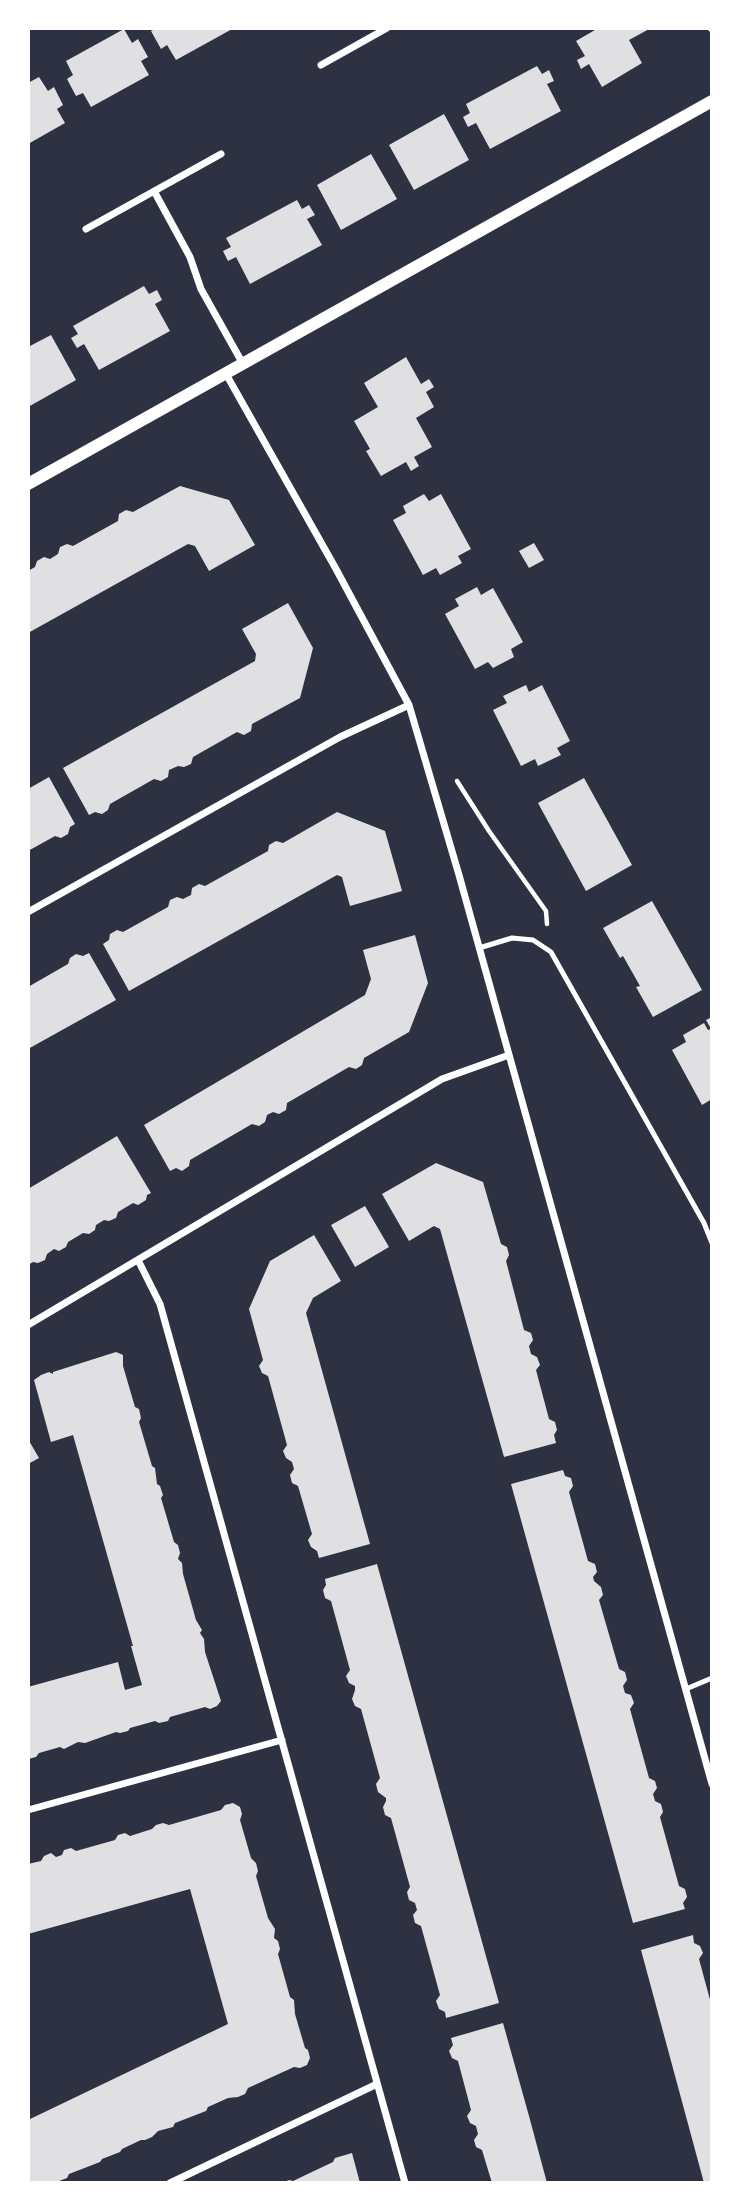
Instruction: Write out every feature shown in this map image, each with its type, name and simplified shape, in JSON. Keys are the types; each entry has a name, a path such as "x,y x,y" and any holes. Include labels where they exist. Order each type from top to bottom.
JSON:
{"street":[{"path":"321,65 387,28"},
{"path":"28,484 712,102"},
{"path":"86,229 221,155"},
{"path":"153,191 190,257 201,289 243,364"},
{"path":"226,374 409,705 712,1784"},
{"path":"28,912 340,737 409,705"},
{"path":"28,1325 442,1079 509,1055"},
{"path":"138,1260 160,1304 404,2183"},
{"path":"28,1811 282,1740"},
{"path":"170,2183 377,2084"}],"lane":[{"path":"479,948 512,938 533,940 551,953 704,1223 712,1243"},
{"path":"686,1689 712,1678"}],"path":[{"path":"453,774 489,831 546,911 551,953"}],"building":[{"path":"157,28 234,28 176,60 167,45 161,49 151,31"},
{"path":"594,28 651,28 629,40 642,63 602,87 589,64 581,69 577,60 585,56 576,41 595,30"},
{"path":"124,29 132,43 138,39 148,57 141,61 149,75 91,107 83,93 76,96 67,79 73,75 66,61"},
{"path":"537,66 542,74 549,70 554,81 547,84 561,111 490,149 476,123 468,127 463,117 470,113 466,104"},
{"path":"39,77 48,91 54,87 63,105 57,109 65,123 28,144 28,83"},
{"path":"444,114 469,160 414,190 389,145"},
{"path":"371,154 397,199 341,230 317,185"},
{"path":"297,200 302,209 309,205 315,215 307,219 322,245 250,284 236,257 228,261 223,251 231,247 226,238"},
{"path":"144,286 149,294 157,290 162,300 155,304 170,331 99,370 84,344 77,348 71,338 78,334 73,326"},
{"path":"51,335 76,380 28,407 28,347"},
{"path":"406,357 421,384 429,379 434,387 426,392 434,407 416,418 432,447 414,457 419,466 411,471 406,462 381,476 366,451 370,449 354,421 378,407 364,383"},
{"path":"180,486 229,500 255,545 209,571 195,546 188,544 28,633 28,571 35,567 37,561 44,557 50,559 58,554 60,547 67,544 73,546 118,521 119,514 126,510 133,512"},
{"path":"424,494 429,501 441,494 471,549 458,556 462,563 440,575 436,568 423,575 393,520 406,513 403,506"},
{"path":"534,543 544,560 529,568 519,551"},
{"path":"477,587 481,595 493,588 523,642 511,649 514,657 493,668 488,662 475,669 445,614 459,606 455,599"},
{"path":"288,603 313,648 300,698 252,724 251,731 244,735 237,732 193,757 191,764 169,770 168,777 161,781 154,779 110,804 108,810 102,814 95,812 89,815 63,768 255,661 256,654 242,629"},
{"path":"526,685 529,692 542,685 570,741 557,748 561,755 538,766 535,759 521,766 493,710 507,703 503,696"},
{"path":"49,777 75,824 70,827 68,834 61,838 55,836 28,851 28,789"},
{"path":"584,778 632,865 586,891 538,803"},
{"path":"337,812 385,831 402,891 350,906 342,877 337,875 129,991 103,944 109,940 110,934 117,930 123,932 168,907 170,900 191,895 192,888 199,884 205,886 268,851 269,845 276,841 283,843"},
{"path":"652,901 702,990 653,1017 636,987 640,986 603,928"},
{"path":"415,935 428,983 409,1032 364,1058 362,1065 356,1069 349,1067 287,1103 286,1110 267,1115 265,1122 259,1126 252,1124 190,1160 189,1166 182,1171 176,1168 170,1171 144,1125 365,995 371,979 363,950"},
{"path":"89,953 116,1000 28,1049 28,987 68,964 70,958 76,954 83,956"},
{"path":"712,1017 712,1099 702,1105 672,1050 686,1042 683,1035 704,1023 708,1030 711,1029 706,1020"},
{"path":"117,1136 151,1193 138,1205 133,1203 118,1212 116,1218 96,1225 95,1230 89,1234 83,1233 59,1251 54,1249 47,1254 45,1260 28,1265 28,1189"},
{"path":"436,1163 483,1182 501,1244 507,1247 509,1255 506,1261 524,1330 531,1333 533,1340 529,1346 531,1354 537,1357 540,1365 536,1370 549,1419 555,1422 556,1443 504,1457 440,1229 434,1226 409,1241 382,1194"},
{"path":"365,1206 389,1247 355,1267 331,1225"},
{"path":"314,1235 341,1281 313,1298 306,1313 370,1544 319,1558 308,1540 312,1534 298,1486 292,1483 292,1462 286,1458 283,1451 287,1445 268,1376 262,1373 259,1366 263,1360 249,1309 270,1261"},
{"path":"116,1352 123,1355 123,1366 135,1407 139,1409 139,1422 152,1466 155,1468 157,1484 163,1495 161,1498 174,1542 178,1545 178,1559 182,1563 221,1701 210,1709 205,1707 170,1717 168,1721 155,1721 85,1743 78,1742 64,1749 60,1747 39,1753 28,1759 28,1687 118,1662 125,1690 142,1685 73,1435 51,1442 34,1380 49,1372 53,1374"},
{"path":"28,1439 39,1458 28,1464"},
{"path":"563,1470 565,1476 571,1478 573,1486 569,1492 588,1561 595,1564 597,1572 593,1577 594,1581 601,1587 603,1595 599,1600 619,1669 625,1672 625,1693 631,1695 634,1703 630,1709 649,1778 655,1781 657,1788 653,1794 655,1801 661,1804 663,1812 660,1817 679,1886 685,1889 687,1897 683,1903 685,1909 633,1923 511,1484"},
{"path":"377,1564 499,2003 446,2018 445,2012 439,2009 436,2001 440,1995 421,1926 415,1923 413,1915 417,1910 415,1903 409,1900 407,1892 410,1887 391,1818 385,1815 383,1807 386,1798 378,1792 376,1784 380,1778 361,1709 355,1706 352,1699 355,1686 349,1683 346,1676 350,1670 331,1601 325,1598 323,1590 325,1579"},
{"path":"233,1803 240,1807 240,1820 251,1858 256,1863 256,1876 268,1918 275,1929 274,1938 280,1949 278,1954 310,2058 307,2065 294,2067 248,2088 245,2094 208,2107 206,2111 175,2123 173,2127 158,2131 152,2137 69,2174 67,2178 28,2183 28,2120 228,2024 190,1889 28,1934 28,1864 41,1861 51,1853 56,1857 62,1855 64,1850 71,1848 76,1851 115,1840 118,1835 125,1833 130,1836 163,1823 169,1825 221,1810 225,1805"},
{"path":"693,1935 694,1943 700,1946 703,1953 699,1959 712,2007 712,2183 704,2183 641,1950"},
{"path":"503,2023 547,2183 492,2183 482,2150 476,2147 474,2140 478,2134 476,2126 470,2123 467,2116 471,2110 458,2061 452,2058 449,2051 453,2045 451,2038"},
{"path":"352,2153 360,2183 282,2183 293,2181 333,2162 335,2158"}]}
